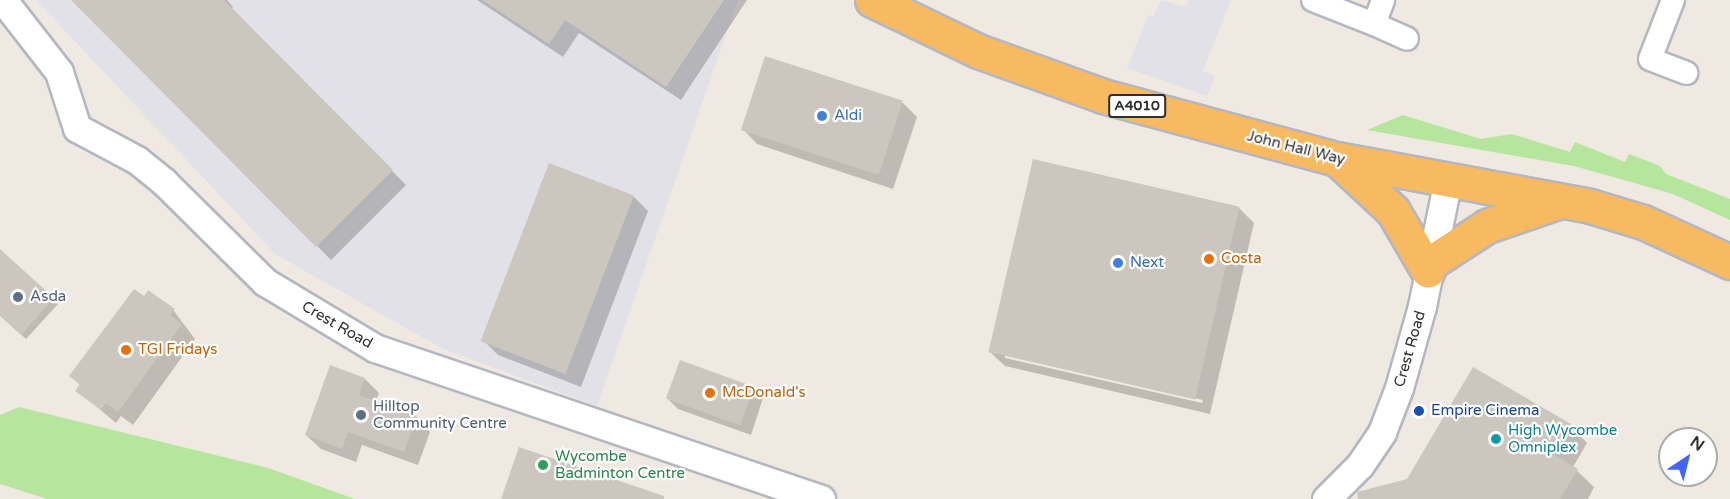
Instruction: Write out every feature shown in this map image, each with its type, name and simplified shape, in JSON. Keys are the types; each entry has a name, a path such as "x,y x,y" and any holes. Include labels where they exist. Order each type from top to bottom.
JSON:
{"highway":[{"name":"John Hall Way","path":"872,0 978,51 1103,96 1337,159 1562,200 1643,222 1730,262"},
{"path":"1337,159 1393,211 1429,267 1487,226 1562,200"}],"street":[{"name":"Crest Road","path":"3,0 59,72 77,128 137,160 155,174 274,288 375,348 821,499"},
{"path":"1313,0 1407,39"},
{"path":"1374,24 1383,0"},
{"path":"1673,0 1650,59 1686,73"},
{"name":"Crest Road","path":"1326,499 1360,465 1382,432 1411,347 1448,179"}],"shaded area":[{"path":"36,0 738,0 597,406 441,348 275,254"},
{"path":"1161,0 1186,7 1189,0 1231,0 1203,71 1215,76 1207,96 1127,68 1148,15 1153,17"}],"green space":[{"path":"1403,115 1481,139 1512,134 1570,152 1575,142 1625,162 1629,154 1660,166 1666,174 1730,199 1730,220 1673,194 1574,166 1367,130"},
{"path":"19,407 268,468 355,499 47,499 0,484 0,415"}],"building":[{"path":"71,0 224,0 393,170 316,247"},
{"path":"482,0 724,0 666,87 565,20 549,44"},
{"name":"Aldi","path":"765,56 903,101 879,175 741,130"},
{"name":"Next","path":"1033,159 1240,207 1195,400 988,352"},
{"path":"549,163 634,196 566,374 481,341"},
{"path":"0,249 54,298 21,335 0,316"},
{"name":"TGI Fridays","path":"134,289 144,296 148,290 175,309 170,315 182,324 118,412 106,403 101,410 75,391 80,384 69,376"},
{"name":"McDonald's","path":"680,360 754,387 740,426 666,399"},
{"path":"330,365 365,378 359,395 417,416 404,452 348,432 342,449 305,435"},
{"name":"High Wycombe Omniplex","path":"1473,367 1571,424 1553,454 1578,469 1560,499 1358,499 1357,492 1407,479"},
{"name":"Wycombe Badminton Centre","path":"519,447 664,496 664,499 501,499"}],"place":[{"name":"Aldi","path":"822,116"},
{"name":"Costa","path":"1209,259"},
{"name":"Next","path":"1118,263"},
{"name":"Asda","path":"18,297"},
{"name":"TGI Fridays","path":"126,350"},
{"name":"McDonald's","path":"710,393"},
{"name":"Empire Cinema","path":"1419,411"},
{"name":"Hilltop Community Centre","path":"361,415"},
{"name":"High Wycombe Omniplex","path":"1496,439"},
{"name":"Wycombe Badminton Centre","path":"543,465"}]}
